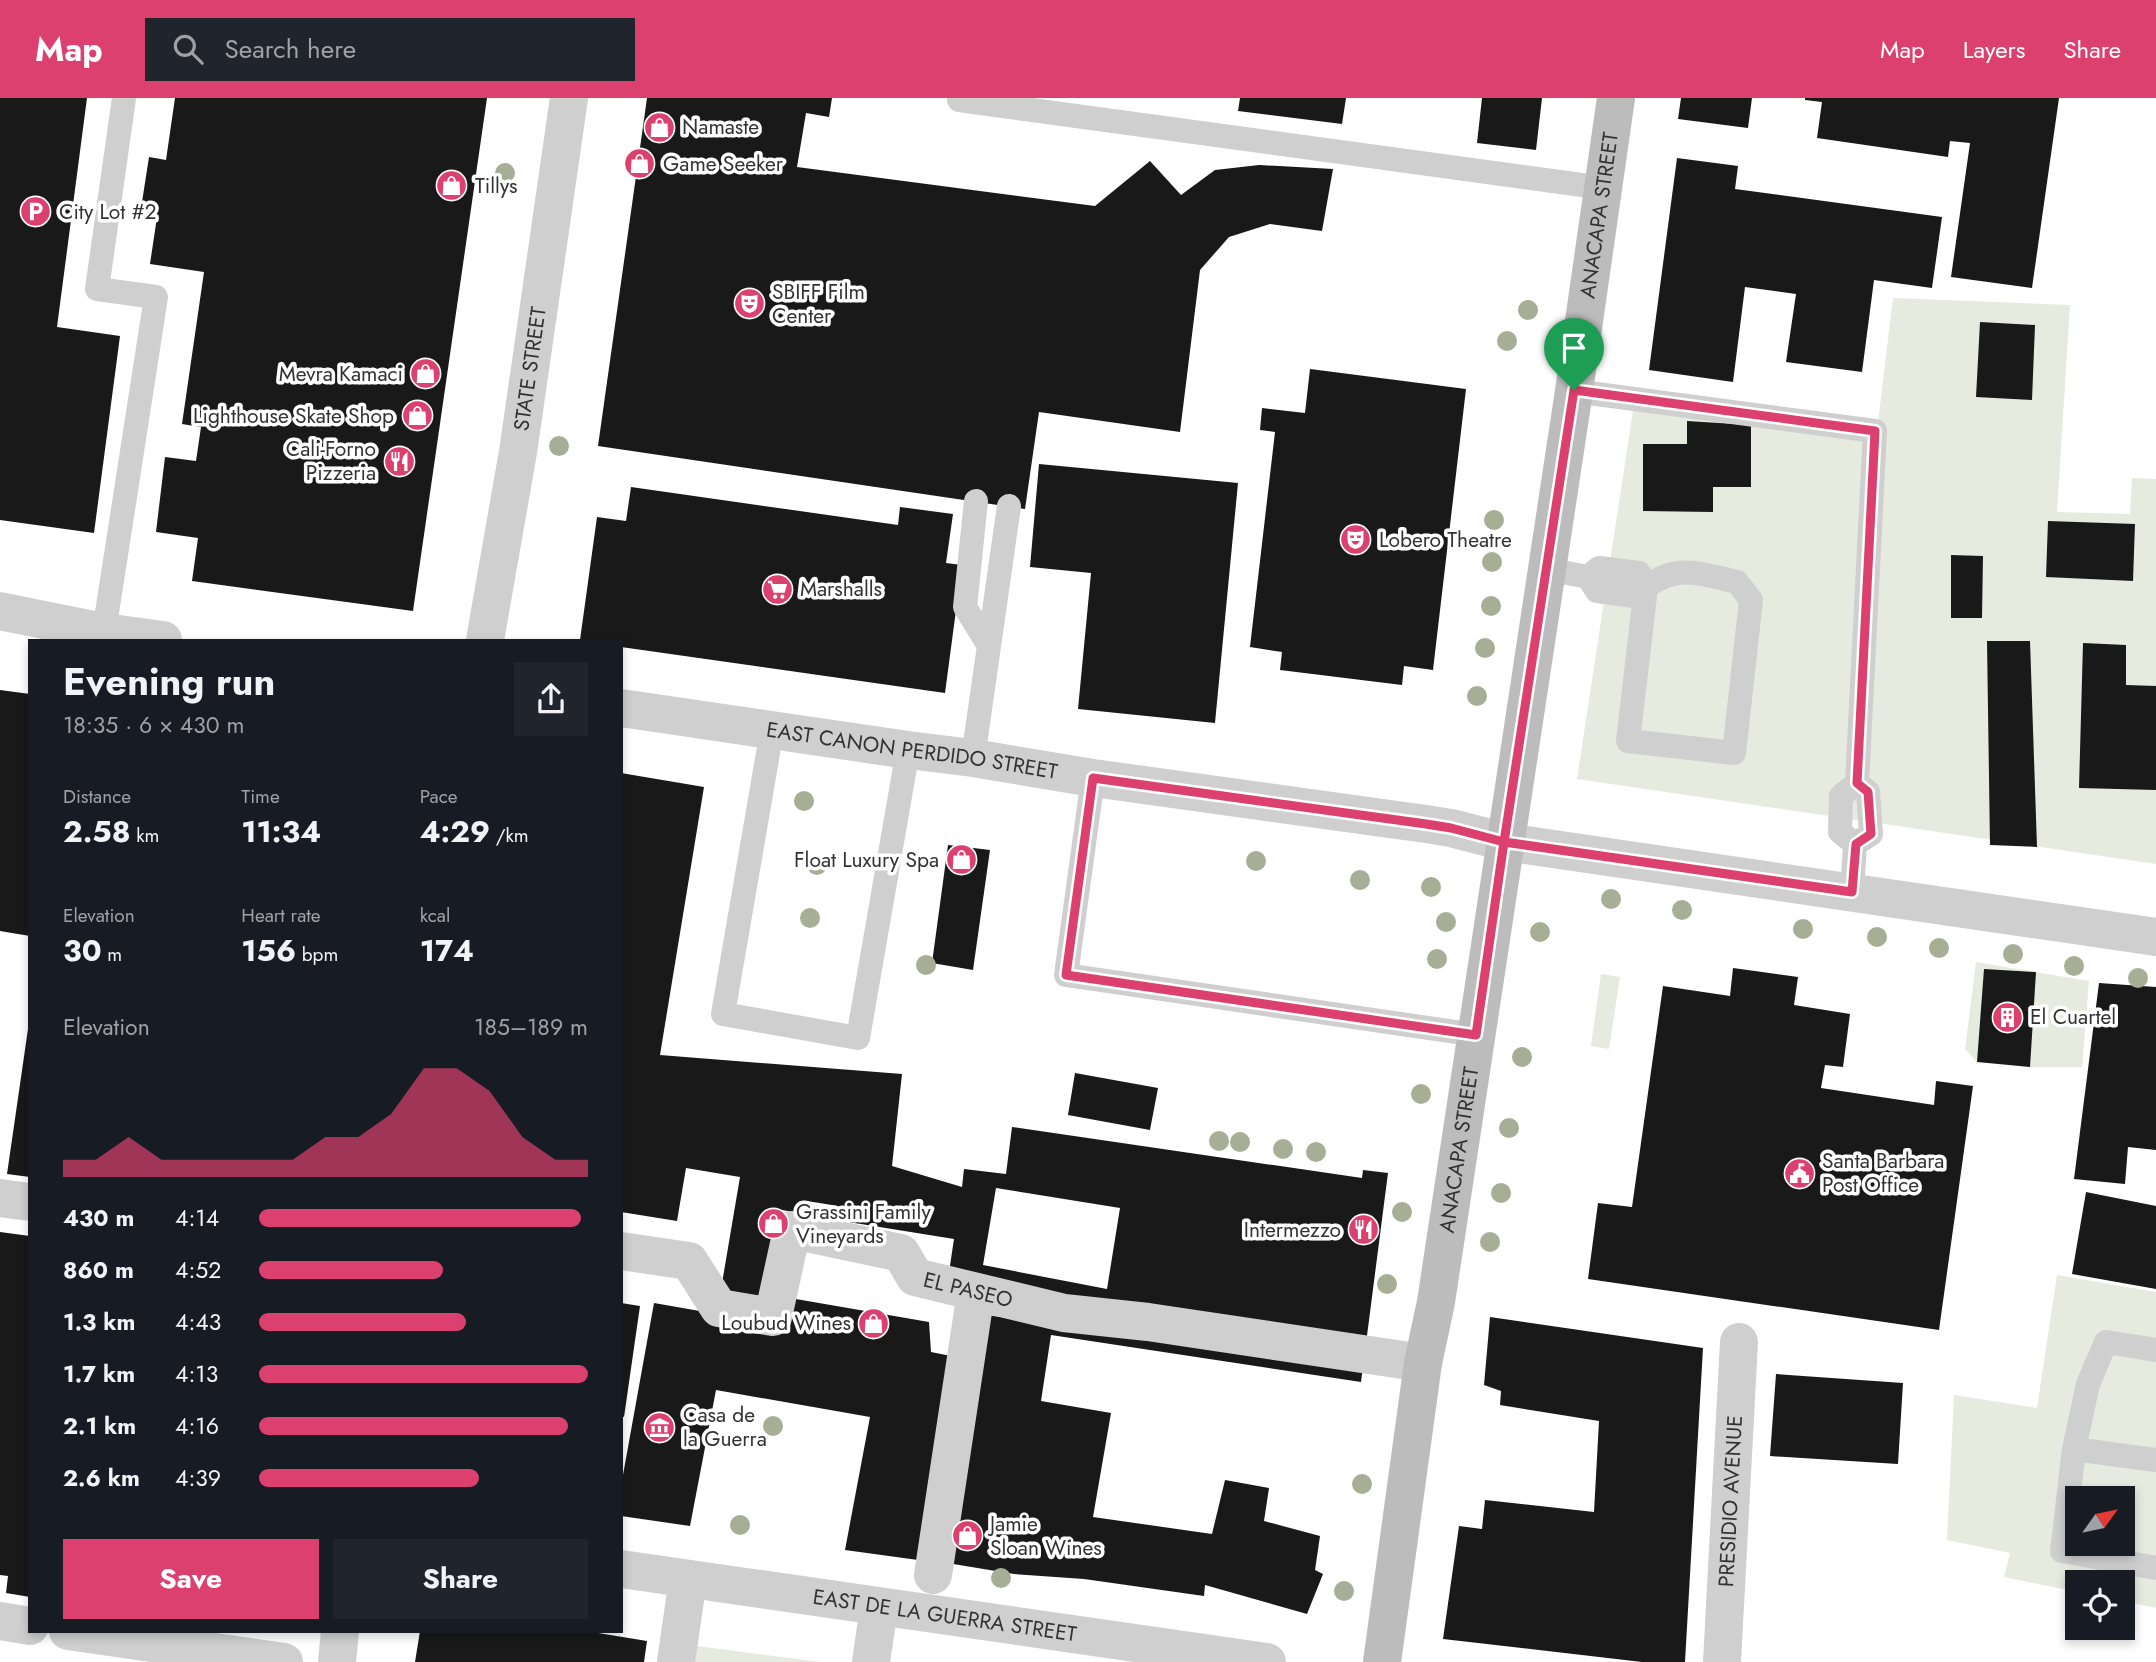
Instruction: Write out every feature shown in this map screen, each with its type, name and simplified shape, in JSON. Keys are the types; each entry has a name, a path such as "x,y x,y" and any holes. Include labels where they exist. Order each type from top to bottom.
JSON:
{"street":[{"name":"STATE STREET","path":"485,639 518,452 569,98"},
{"name":"ANACAPA STREET","path":"1382,1662 1423,1363 1436,1302 1616,98"},
{"path":"0,611 104,632 156,639"},
{"name":"EAST CANON PERDIDO STREET","path":"623,708 1426,824 1504,842 2156,937"},
{"path":"0,1198 28,1202"},
{"name":"EL PASEO","path":"623,1251 689,1261 719,1308 773,1317 792,1230 901,1253 915,1278 1064,1313 1161,1324 1423,1363"},
{"path":"933,1575 975,1292"},
{"name":"PRESIDIO AVENUE","path":"1722,1662 1739,1342"},
{"name":"EAST DE LA GUERRA STREET","path":"623,1569 1268,1662"},
{"path":"676,1662 688,1579"},
{"path":"870,1662 878,1607"},
{"path":"0,1621 28,1626"},
{"path":"82,1633 284,1662"},
{"path":"337,1662 340,1633"}],"lane":[{"path":"104,632 156,297 97,289 124,98"},
{"path":"960,98 959,100 1604,188"},
{"path":"1574,390 1875,431 1857,783 1868,792 1871,834 1856,844 1852,892"},
{"path":"976,501 965,607 989,646"},
{"path":"973,758 1009,506"},
{"path":"1546,569 1588,577 1597,591 1634,596 1646,587 1664,576 1679,571 1737,582 1751,600 1734,753 1628,741 1646,587"},
{"path":"772,730 723,1014 859,1038 908,750"},
{"path":"1093,778 1066,975 1476,1035"},
{"path":"2156,1350 2106,1342 2088,1384 2074,1449 2062,1551 2156,1567"},
{"path":"2074,1449 2156,1460"}],"shaded area":[{"path":"1893,298 2070,305 2057,512 2130,514 2132,478 2156,479 2156,864 1577,779 1634,404 1876,439"},
{"path":"1976,962 2089,981 2082,1067 2030,1067 1988,1050 1977,1062 1965,1049"},
{"path":"1601,974 1620,977 1609,1049 1591,1046"},
{"path":"2057,1275 2156,1292 2156,1608 2135,1604 2135,1570 2065,1570 2065,1590 2004,1577 2010,1553 1947,1540 1954,1395 2037,1408"},
{"path":"697,1646 821,1662 695,1662"}],"building":[{"name":"City Lot #2","path":"0,98 87,98 57,327 120,336 94,533 0,520"},
{"path":"175,98 487,98 413,611 192,581 198,538 156,532 165,457 196,461 201,427 182,424 204,272 150,264 157,217 140,215 149,157 166,160"},
{"path":"647,98 832,98 829,117 806,113 797,167 1095,206 1150,161 1181,195 1215,170 1259,165 1333,169 1322,231 1270,224 1229,237 1200,270 1180,432 1039,412 1025,509 598,446"},
{"path":"1240,98 1346,98 1342,124 1238,111"},
{"path":"1482,98 1542,98 1536,150 1477,143"},
{"path":"1681,98 1752,98 1748,128 1678,119"},
{"path":"1805,98 2059,98 2032,288 1951,277 1970,143 1950,141 1948,157 1817,138 1822,102"},
{"path":"1677,158 1738,166 1735,189 1942,217 1932,288 1874,280 1862,372 1786,362 1796,294 1745,287 1733,382 1649,370"},
{"path":"1980,322 2035,325 2032,400 1976,397"},
{"name":"Lobero Theatre","path":"1310,369 1466,389 1433,670 1404,666 1402,685 1280,670 1282,652 1250,647 1275,432 1260,430 1262,408 1305,413"},
{"path":"1687,421 1751,425 1751,487 1713,487 1713,512 1643,511 1643,444 1687,444"},
{"path":"1039,464 1238,483 1215,723 1078,709 1091,573 1030,567"},
{"path":"631,487 898,525 900,507 953,514 946,563 962,565 945,693 623,647 623,639 580,639 597,517 626,521"},
{"path":"2048,521 2135,524 2133,581 2046,577"},
{"path":"1951,555 1983,556 1982,618 1951,618"},
{"path":"1987,641 2030,641 2037,847 1990,845"},
{"path":"2083,643 2126,645 2126,685 2156,686 2156,790 2079,788"},
{"path":"0,690 28,694 28,936 0,931"},
{"path":"623,773 704,787 660,1055 902,1074 892,1166 962,1187 964,1169 1006,1174 1012,1127 1362,1178 1363,1170 1388,1173 1361,1382 1051,1335 1041,1401 1111,1413 1093,1517 1212,1534 1225,1480 1269,1488 1264,1521 1320,1536 1315,1570 1323,1574 1307,1614 1205,1585 1204,1596 1084,1579 1014,1574 941,1562 980,1314 1007,1318 948,1279 954,1239 836,1220 838,1206 807,1201 804,1214 782,1210 763,1311 719,1301 740,1177 686,1168 677,1221 623,1212","holes":["996,1188 1120,1208 1107,1289 983,1265"]},
{"path":"948,845 990,850 973,970 932,963"},
{"name":"Santa Barbara Post Office","path":"1733,968 1798,977 1794,1005 1850,1014 1843,1067 1825,1065 1821,1088 1934,1105 1936,1081 1973,1086 1939,1330 1588,1279 1598,1203 1632,1207 1663,986 1730,996"},
{"name":"El Cuartel","path":"1984,969 2036,972 2030,1067 1977,1062"},
{"path":"2099,983 2156,987 2156,1150 2128,1147 2125,1184 2074,1179"},
{"path":"28,1029 28,1177 7,1174"},
{"path":"1075,1073 1158,1088 1150,1130 1068,1115"},
{"path":"2086,1192 2156,1206 2156,1289 2072,1274"},
{"path":"0,1232 28,1236 28,1597 6,1593 8,1576 0,1575"},
{"name":"Casa de la Guerra","path":"790,1298 929,1322 931,1352 956,1357 918,1560 845,1550 870,1417 716,1390 690,1526 623,1516 623,1475 654,1303 785,1326"},
{"path":"623,1303 640,1306 623,1417"},
{"path":"1490,1317 1703,1348 1685,1662 1642,1662 1443,1639 1459,1526 1482,1529 1485,1500 1594,1512 1599,1421 1500,1405 1501,1391 1484,1385"},
{"path":"1776,1374 1903,1383 1898,1464 1770,1456"},
{"path":"420,1633 598,1633 647,1641 644,1662 415,1662"}],"place":[{"name":"Namaste","path":"659,127"},
{"name":"Game Seeker","path":"640,164"},
{"name":"Tillys","path":"452,186"},
{"name":"City Lot #2","path":"36,212"},
{"name":"SBIFF Film Center","path":"749,304"},
{"name":"Mevra Kamaci","path":"426,374"},
{"name":"Lighthouse Skate Shop","path":"417,416"},
{"name":"Cali-Forno Pizzeria","path":"399,461"},
{"name":"Lobero Theatre","path":"1356,540"},
{"name":"Marshalls","path":"777,589"},
{"name":"Float Luxury Spa","path":"962,860"},
{"name":"El Cuartel","path":"2007,1017"},
{"name":"Santa Barbara Post Office","path":"1799,1173"},
{"name":"Grassini Family Vineyards","path":"773,1224"},
{"name":"Intermezzo","path":"1364,1230"},
{"name":"Loubud Wines","path":"874,1323"},
{"name":"Casa de la Guerra","path":"660,1427"},
{"name":"Jamie Sloan Wines","path":"967,1536"}],"route":[{"path":"1574,390 1504,842 1426,824 1093,778 1066,975 1476,1035 1504,842 1852,892 1856,844 1871,834 1868,792 1857,783 1875,431 1574,390"}]}
